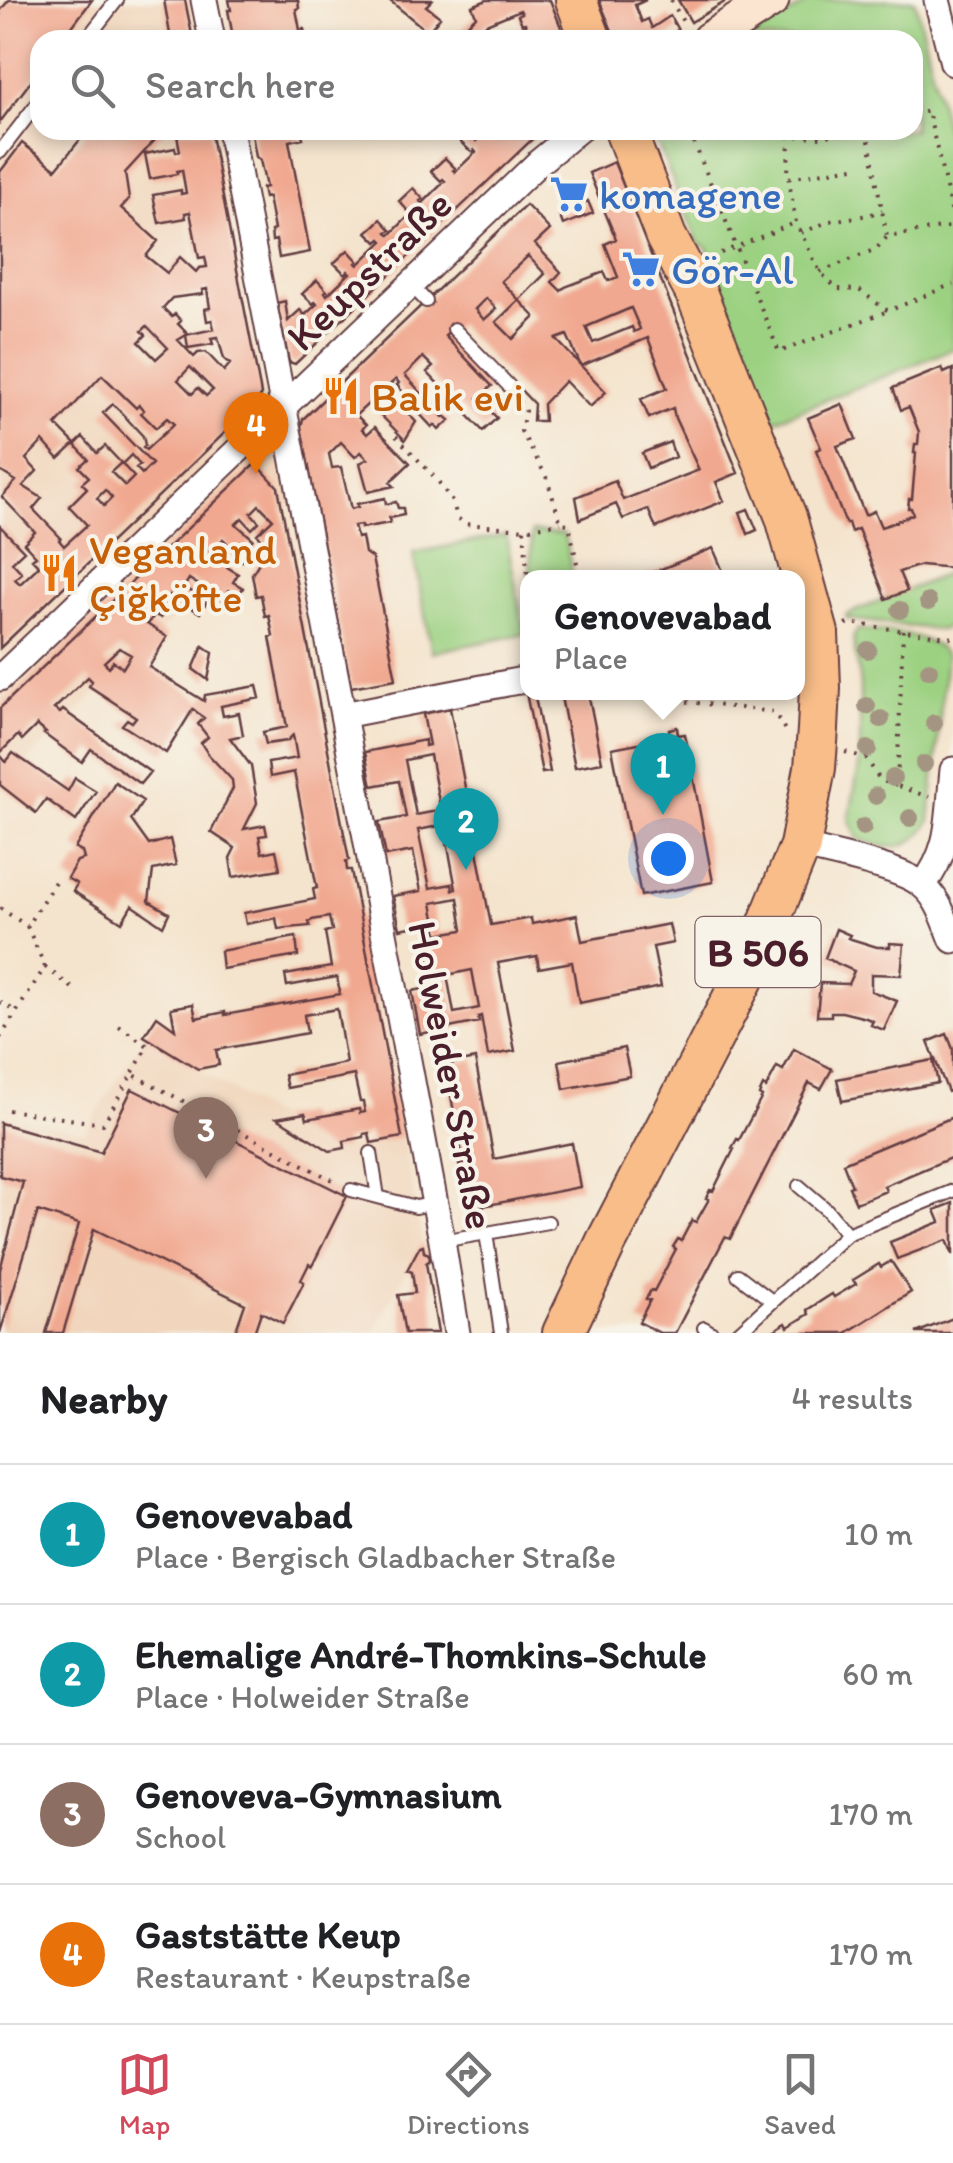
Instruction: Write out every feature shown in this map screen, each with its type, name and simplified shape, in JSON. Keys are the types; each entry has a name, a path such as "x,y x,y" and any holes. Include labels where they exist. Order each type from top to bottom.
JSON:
{"main road":[{"path":"576,0 587,30"},
{"name":"B 506","path":"629,140 666,237 697,295 786,516 801,570"},
{"name":"B 506","path":"563,1333 756,954 800,846 816,768 820,688 818,633 805,585"},
{"name":"B 506","path":"586,1333 606,1243"}],"street":[{"path":"204,0 210,30"},
{"path":"725,30 772,0"},
{"path":"937,0 953,63"},
{"name":"Holweider Straße","path":"232,140 457,1333"},
{"name":"Keupstraße","path":"0,678 283,407 418,293 539,162 566,140"},
{"path":"343,715 520,681"},
{"path":"923,885 937,868 946,846 953,770"},
{"path":"800,846 903,874 923,885 938,904 953,940"}],"lane":[{"path":"94,30 117,0"},
{"path":"0,152 30,113"},
{"path":"454,328 509,386"},
{"path":"371,1153 378,1197"},
{"path":"799,1186 847,1234"},
{"path":"351,1190 416,1206 435,1203"},
{"path":"738,1333 847,1234 953,1191"},
{"path":"442,1241 548,1222"},
{"path":"486,1233 501,1333"},
{"path":"738,1276 772,1301"}],"path":[{"path":"671,0 688,30"},
{"path":"820,272 876,249 887,238 953,222 928,111 923,112"},
{"path":"693,140 779,352 953,284"},
{"path":"788,140 796,223 820,272 838,289 859,290 888,311"},
{"path":"869,140 887,238"},
{"path":"789,178 854,167"},
{"path":"801,233 846,217 882,210"},
{"path":"683,267 796,223"},
{"path":"509,386 524,411 521,431 546,476 561,523"},
{"path":"396,436 438,481 464,524 524,528 569,524 578,570"},
{"path":"524,528 527,570"},
{"path":"818,633 850,623 953,638"},
{"path":"897,786 903,630"},
{"path":"673,700 774,712 784,724 787,740 866,758 880,780 950,803"},
{"path":"27,926 56,880"},
{"path":"0,908 27,926 45,967 74,990"},
{"path":"0,1038 45,967"},
{"path":"0,1002 17,1012"},
{"path":"8,1110 102,1124 148,1046 118,1026"},
{"path":"132,1074 351,1190"}],"shaded area":[{"path":"0,0 189,0 195,30 30,30 30,140 175,140 196,278 160,314 278,435 292,503 0,788"},
{"path":"144,1038 331,1151 403,1137 423,1245 373,1333 0,1333 0,1270 10,1236 0,1233 0,1115 85,1132"}],"green space":[{"path":"812,0 915,0 922,30 763,30"},
{"path":"923,33 953,159 953,349 770,422 710,274 714,271 711,257 704,245 699,245 657,142 923,140"},
{"path":"532,532 564,534 572,570 530,570"},
{"path":"506,535 520,608 520,635 432,652 413,553"},
{"path":"953,571 950,624 941,630 847,619 846,615"},
{"path":"858,629 918,638 946,656 930,820 916,838 899,846 880,846 858,839 849,819 860,761 860,681 853,638"}],"building":[{"path":"9,0 92,0 70,30 30,30 30,82 0,122 0,11"},
{"path":"164,0 185,0 191,30 169,30"},
{"path":"229,0 298,0 300,30 232,30"},
{"path":"389,0 432,0 426,6 440,17 426,30"},
{"path":"487,0 550,0 562,30 516,30 526,26 518,15 520,10 486,24 482,30 461,30 476,16 472,6"},
{"path":"599,0 646,0 635,5 642,22 648,19 652,28 670,16 678,30 612,30"},
{"path":"678,0 728,0 691,22"},
{"path":"80,140 155,140 125,173 129,199 121,208 158,241 146,256 167,273 180,257 196,272 207,267 205,257 199,258 190,212 185,213 186,218 159,223 153,195 181,190 181,194 186,193 182,170 150,179 145,154 175,148 180,151 178,140 212,140 261,394 0,648 0,526 24,551 12,562 22,573 15,579 20,584 39,566 24,543 35,532 2,497 16,481 0,471 0,172 22,143 56,169","holes":["207,289 207,321 212,320 214,329 187,335 178,324 181,321 175,314 172,317 163,308 172,298 203,294 202,290","147,326 168,348 156,359 139,342 146,335 142,331","186,335 188,348 213,344 211,338 218,337 224,359 230,364 224,371 206,352 194,357 178,340","190,367 213,390 206,396 198,388 192,394 178,380","102,375 136,408 139,405 144,410 141,413 156,428 167,418 174,424 146,450 143,436 113,404 103,413 152,464 142,474 131,455 122,464 134,477 125,486 111,472 121,463 105,446 97,453 83,437 75,445 88,459 79,467 89,477 82,483 87,488 69,506 87,525 64,546 33,509 42,498 23,486 37,471 26,459 43,441 59,459 75,444 56,425","105,490 112,498 104,506 97,498"]},
{"path":"253,140 294,140 289,141 310,252 279,258 276,240 272,241 274,230 268,197 264,198 262,188 266,187 260,160"},
{"path":"458,140 531,140 295,364 289,362 277,303 285,301 288,321 300,310 305,315 317,304 302,294 317,280 327,295 350,273 345,274 334,263 348,250 358,265 383,241 377,242 367,232 381,219 391,230 387,232 390,235 414,211 409,212 399,201 413,188 423,199 422,204 445,181 431,171 445,158 455,172 476,152"},
{"path":"614,162 738,473 716,482 724,501 656,528 648,509 623,519 616,504 580,519 576,497 615,481 623,500 699,470 673,408 649,418 641,399 667,388 648,338 581,366 606,392 590,407 565,381 543,404 544,421 533,421 534,404 458,324 445,336 492,386 478,398 497,418 483,431 427,372 433,367 423,357 405,375 450,420 439,430 419,413 427,406 420,399 414,405 396,379 385,389 416,422 405,440 369,403 356,415 366,425 362,429 367,434 375,427 410,463 390,482 394,486 368,492 360,463 368,459 361,452 355,457 341,442 329,454 332,468 341,467 351,509 385,498 386,504 396,502 398,508 403,508 404,515 389,518 390,523 354,526 357,538 362,537 365,553 372,558 396,679 351,687 301,427 303,419 526,205 550,230 535,244 561,272 552,282 561,291 604,272 608,281 618,277 605,244 616,239 589,173","holes":["528,256 545,274 519,300 501,281","486,298 496,309 484,320 475,309","519,300 535,317 513,339 496,322","631,308 640,329 634,332 632,327 593,343 586,327","567,335 581,365 556,339"]},
{"path":"588,201 593,213 563,225 559,214"},
{"path":"942,368 944,373 953,369 953,568 921,565 899,572 907,591 886,599 858,529 851,532 846,524 816,450 821,448 808,418 842,404 856,439 837,446 865,515 874,511 881,527 890,524 913,514 908,508 919,432 909,407 901,410 893,388"},
{"path":"670,442 675,457 648,468 642,453"},
{"path":"256,463 278,487 349,860 347,870 351,870 402,1137 371,1143 369,1133 344,1141 345,1148 330,1151 277,1118 305,1113 307,1119 359,1109 360,1113 365,1112 354,1075 287,1088 284,1075 346,1063 337,1009 304,1015 307,1033 216,1050 219,1065 198,1069 144,1036 157,1016 175,1029 171,1008 193,1004 196,1018 340,994 337,977 287,986 285,975 331,967 325,932 332,930 329,917 312,920 310,926 278,929 276,918 246,924 244,913 315,899 313,889 317,888 294,772 270,777 268,763 297,758 293,735 287,741 266,744 263,732 287,727 269,615 265,616 261,595 256,596 252,574 260,561 250,552 242,561 223,539 215,548 212,545 205,553 238,574 233,582 243,588 238,596 229,590 223,600 189,579 184,587 207,601 200,613 170,595 161,618 155,615 147,624 167,637 149,667 204,701 205,695 257,686 260,698 221,706 223,716 239,713 243,735 230,738 251,766 257,803 244,829 265,825 267,835 259,836 262,853 276,850 280,869 233,877 230,858 235,848 211,832 233,788 232,780 201,743 208,737 198,724 204,718 193,709 166,753 122,725 136,717 89,686 92,681 88,677 54,709 60,713 63,710 150,772 140,784 91,749 82,762 37,725 22,740 18,735 0,753 0,708","holes":["259,505 273,519 257,534 266,543 265,554 254,546 251,549 248,545 253,539 236,524 242,518 252,529 259,522 251,513","119,648 131,655 123,668 113,661 109,667 104,662"]},
{"path":"748,509 757,530 748,534 740,512"},
{"path":"713,548 722,570 659,570"},
{"path":"203,646 213,653 208,680 193,669"},
{"path":"527,700 536,700 550,772 542,773"},
{"path":"562,700 590,700 602,762 575,767"},
{"path":"450,708 491,925 531,918 532,924 577,915 582,941 669,924 673,943 653,947 661,987 579,1003 572,962 539,968 537,956 498,963 515,1051 488,1056 481,1016 479,1022 420,1034 412,991 439,986 434,962 429,963 427,924 400,929 393,896 421,891 413,851 386,856 379,822 406,817 399,781 372,786 365,752 425,740 425,746 429,745 423,714","holes":["430,755 442,817 438,818 437,811 416,815 405,760","444,825 456,889 452,884 430,888 418,830","458,898 463,930 438,934 432,903","472,970 479,1008 454,1013 447,975"]},
{"path":"677,727 678,735 685,734 713,882 641,896 612,748 670,737 669,729"},
{"path":"13,753 68,791 75,778 96,791 76,821 46,799 36,813 0,785 0,755 6,762"},
{"path":"115,782 143,801 131,820 149,845 170,839 176,865 153,870 149,901 169,913 163,926 132,905 122,922 73,891 77,884 67,878 77,861 84,859 75,848"},
{"path":"836,929 850,935 848,938 877,947 904,944 901,975 871,974 871,991 897,1001 884,1030 871,1025 873,1021 866,1018 842,1012 817,1016 820,983 848,984 854,971 825,958"},
{"path":"296,937 298,956 222,969 220,951"},
{"path":"947,1034 953,1049 953,1090 948,1092 928,1042"},
{"path":"624,1048 630,1076 564,1089 559,1061"},
{"path":"794,1049 832,1069 821,1089 809,1083 730,1239 725,1237 675,1333 660,1333 639,1322 650,1300 646,1299 654,1291 678,1239 681,1241 692,1220 696,1222 709,1199 706,1198 710,1190 713,1191 732,1148 762,1097 759,1095 763,1086 766,1088 777,1067 783,1070"},
{"path":"475,1059 494,1159 572,1143 580,1187 468,1209 459,1165 464,1164 445,1065"},
{"path":"933,1060 938,1083 842,1101 837,1079"},
{"path":"132,1089 347,1196 312,1266 309,1264 283,1323 261,1312 254,1333 235,1333 245,1304 94,1229 63,1333 46,1333 79,1224 38,1211 0,1333 0,1270 23,1182 0,1176 0,1123 101,1152"},
{"path":"953,1117 953,1157 884,1186 886,1191 856,1203 843,1163"},
{"path":"953,1203 953,1255 947,1240 897,1259 890,1242 940,1222 935,1210"},
{"path":"423,1245 424,1252 429,1254 426,1263 438,1333 405,1333 398,1295 415,1293 412,1272 407,1270"},
{"path":"891,1261 911,1292 846,1333 770,1333 786,1323 788,1327 832,1294 834,1297 856,1284 853,1280"},
{"path":"953,1318 953,1333 916,1333"}],"place":[{"name":"komagene","path":"569,194"},
{"name":"Gör-Al","path":"641,269"},
{"name":"Balik evi","path":"341,396"},
{"name":"Gaststätte Keup","path":"256,474"},
{"name":"Veganland Çiğköfte","path":"59,573"},
{"name":"Genovevabad","path":"663,815"},
{"name":"Ehemalige André-Thomkins-Schule","path":"466,870"},
{"name":"Genoveva-Gymnasium","path":"206,1179"}]}
